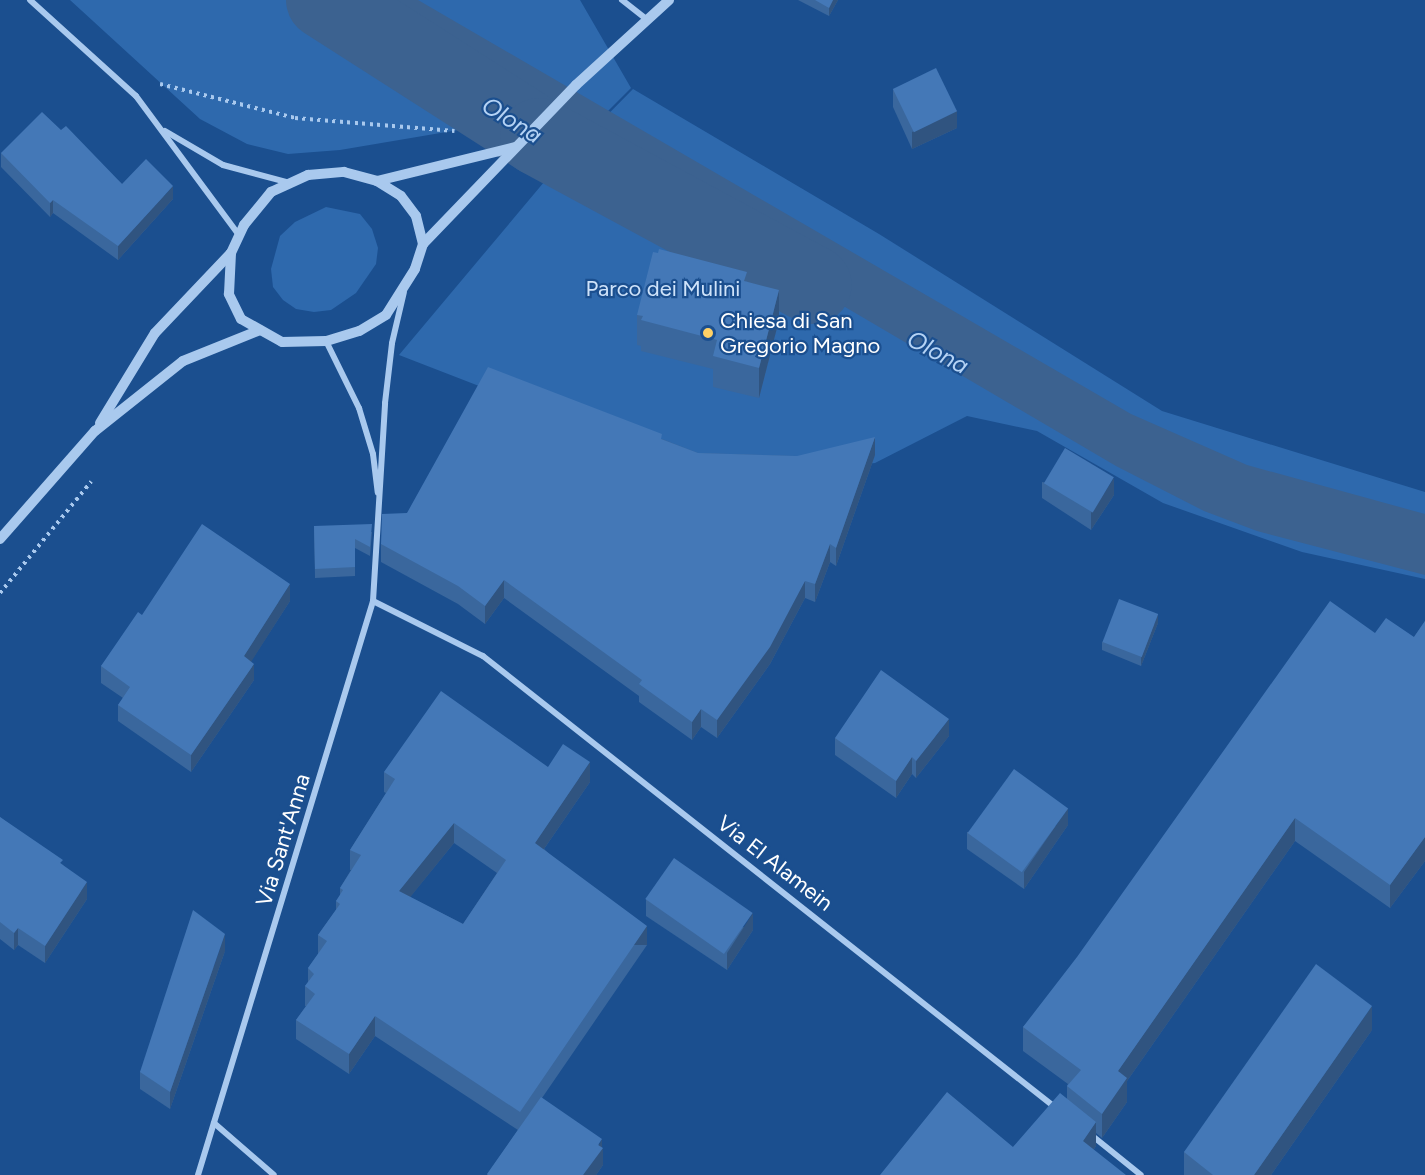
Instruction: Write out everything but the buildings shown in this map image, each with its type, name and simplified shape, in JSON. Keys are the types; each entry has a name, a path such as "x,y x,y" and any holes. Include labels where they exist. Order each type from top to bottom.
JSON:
{"street":[{"path":"30,0 135,96 162,129 239,235"},
{"path":"622,0 648,20"},
{"path":"231,253 229,294 241,319 282,342 326,341 359,331 386,315 404,291 423,244 576,86 669,0"},
{"path":"162,129 223,165 291,183"},
{"path":"377,181 516,147"},
{"path":"96,431 155,333 231,253 239,235 271,192 308,175 344,172 377,181 401,196 416,216 423,244"},
{"name":"Via Sant'Anna","path":"198,1175 373,602 386,393 404,291"},
{"path":"0,539 96,431 183,361 260,330"},
{"name":"Via Sant'Anna","path":"326,341 362,420 373,454 380,511"},
{"name":"Via El Alamein","path":"373,602 483,656 1066,1116"},
{"path":"214,1123 274,1175"},
{"path":"1085,1130 1141,1175"}],"path":[{"path":"107,70 294,118 459,131"}],"green space":[{"path":"70,0 580,0 631,88 557,162 470,128 340,150 288,154 247,144 200,119"},
{"name":"Parco dei Mulini","path":"633,89 879,234 1162,411 1425,492 1425,579 1302,552 1163,503 1037,431 967,416 875,463 798,473 698,471 399,355 560,163"},
{"path":"326,207 360,214 372,229 378,248 376,264 356,293 331,310 314,312 296,309 283,300 273,287 271,269 280,236 295,222"}],"water":[{"path":"309,0 418,0 1131,414 1247,465 1425,514 1425,575 1257,531 1204,511 1116,466 685,213 484,104"}],"waterway":[{"name":"Olona","path":"325,0 539,137 813,285"}],"place":[{"name":"Chiesa di San Gregorio Magno","path":"708,333"}]}
